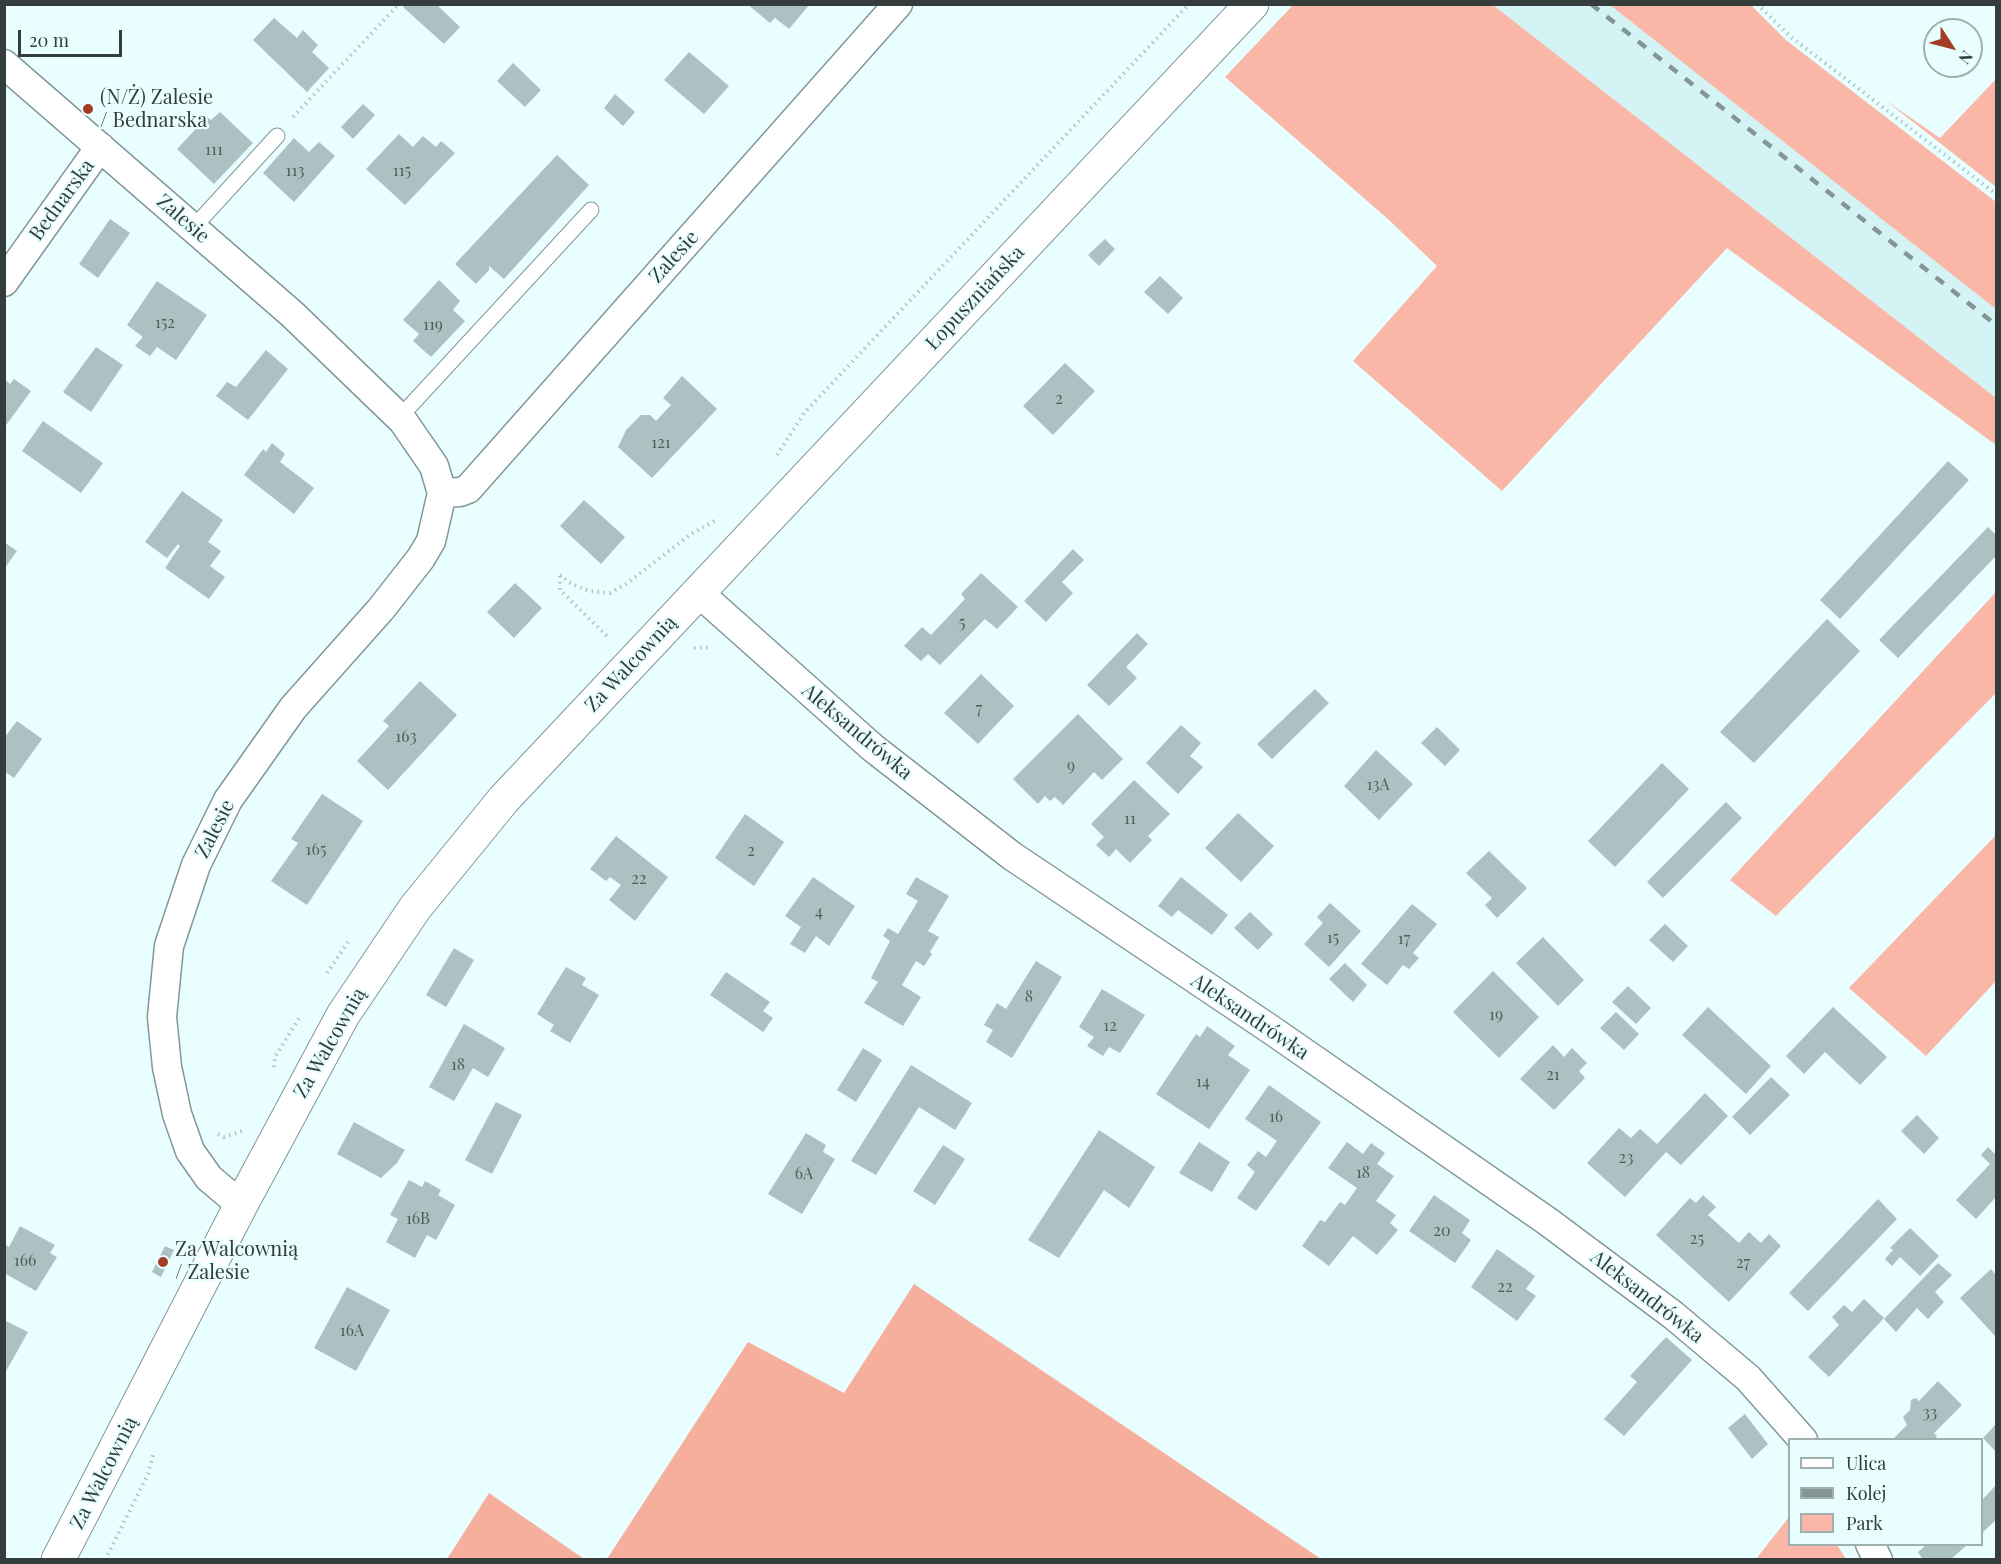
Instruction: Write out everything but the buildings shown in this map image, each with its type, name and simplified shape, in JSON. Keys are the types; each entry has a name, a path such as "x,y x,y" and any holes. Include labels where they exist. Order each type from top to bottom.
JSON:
{"main road":[{"name":"Łopuszniańska","path":"698,592 1252,4"},
{"name":"Za Walcownią","path":"58,1560 241,1205 344,1015 416,908 504,799 698,592"}],"street":[{"name":"Zalesie","path":"442,493 468,489 898,4"},
{"name":"Zalesie","path":"4,64 292,314 399,418 434,466 442,493 431,541 421,558 381,609 293,708 228,800 196,865 169,946 162,1017 167,1067 177,1114 190,1151 209,1178 241,1205"},
{"name":"Bednarska","path":"4,282 100,147"},
{"name":"Aleksandrówka","path":"698,592 873,748 1012,856 1270,1029 1547,1221 1674,1315 1748,1378 1789,1421 1802,1438"},
{"path":"1871,1546 1878,1560"}],"lane":[{"path":"193,228 277,136"},
{"path":"399,418 591,210"}],"path":[{"path":"277,136 399,4"},
{"path":"774,460 805,412 1189,4"},
{"path":"1757,4 1791,37 1996,194"},
{"path":"612,642 560,590 560,575 589,591 610,593 626,584 691,534 724,515"},
{"path":"687,650 706,647 727,652 748,638"},
{"path":"105,1560 148,1474 155,1449"}],"shaded area":[{"path":"1493,5 1610,5 1798,151 1996,309 1996,398"},
{"path":"914,1284 1321,1559 607,1559 748,1342 844,1393"},
{"path":"489,1493 584,1559 447,1559"}],"green space":[{"path":"1293,5 1493,5 1996,398 1996,445 1727,248 1502,491 1353,361 1437,266 1389,220 1225,77"},
{"path":"1610,5 1751,5 1786,40 1996,202 1996,309"},
{"path":"1996,79 1996,187 1885,100 1940,138"},
{"path":"1996,592 1996,693 1776,916 1730,880"},
{"path":"1996,835 1996,981 1926,1056 1849,988"},
{"path":"1788,1518 1788,1546 1838,1546 1846,1559 1756,1559"}],"railway":[{"path":"1591,4 1996,325"}],"place":[{"name":"(N/Ż) Zalesie / Bednarska","path":"88,109"},
{"name":"Za Walcownią / Zalesie","path":"163,1262"}]}
